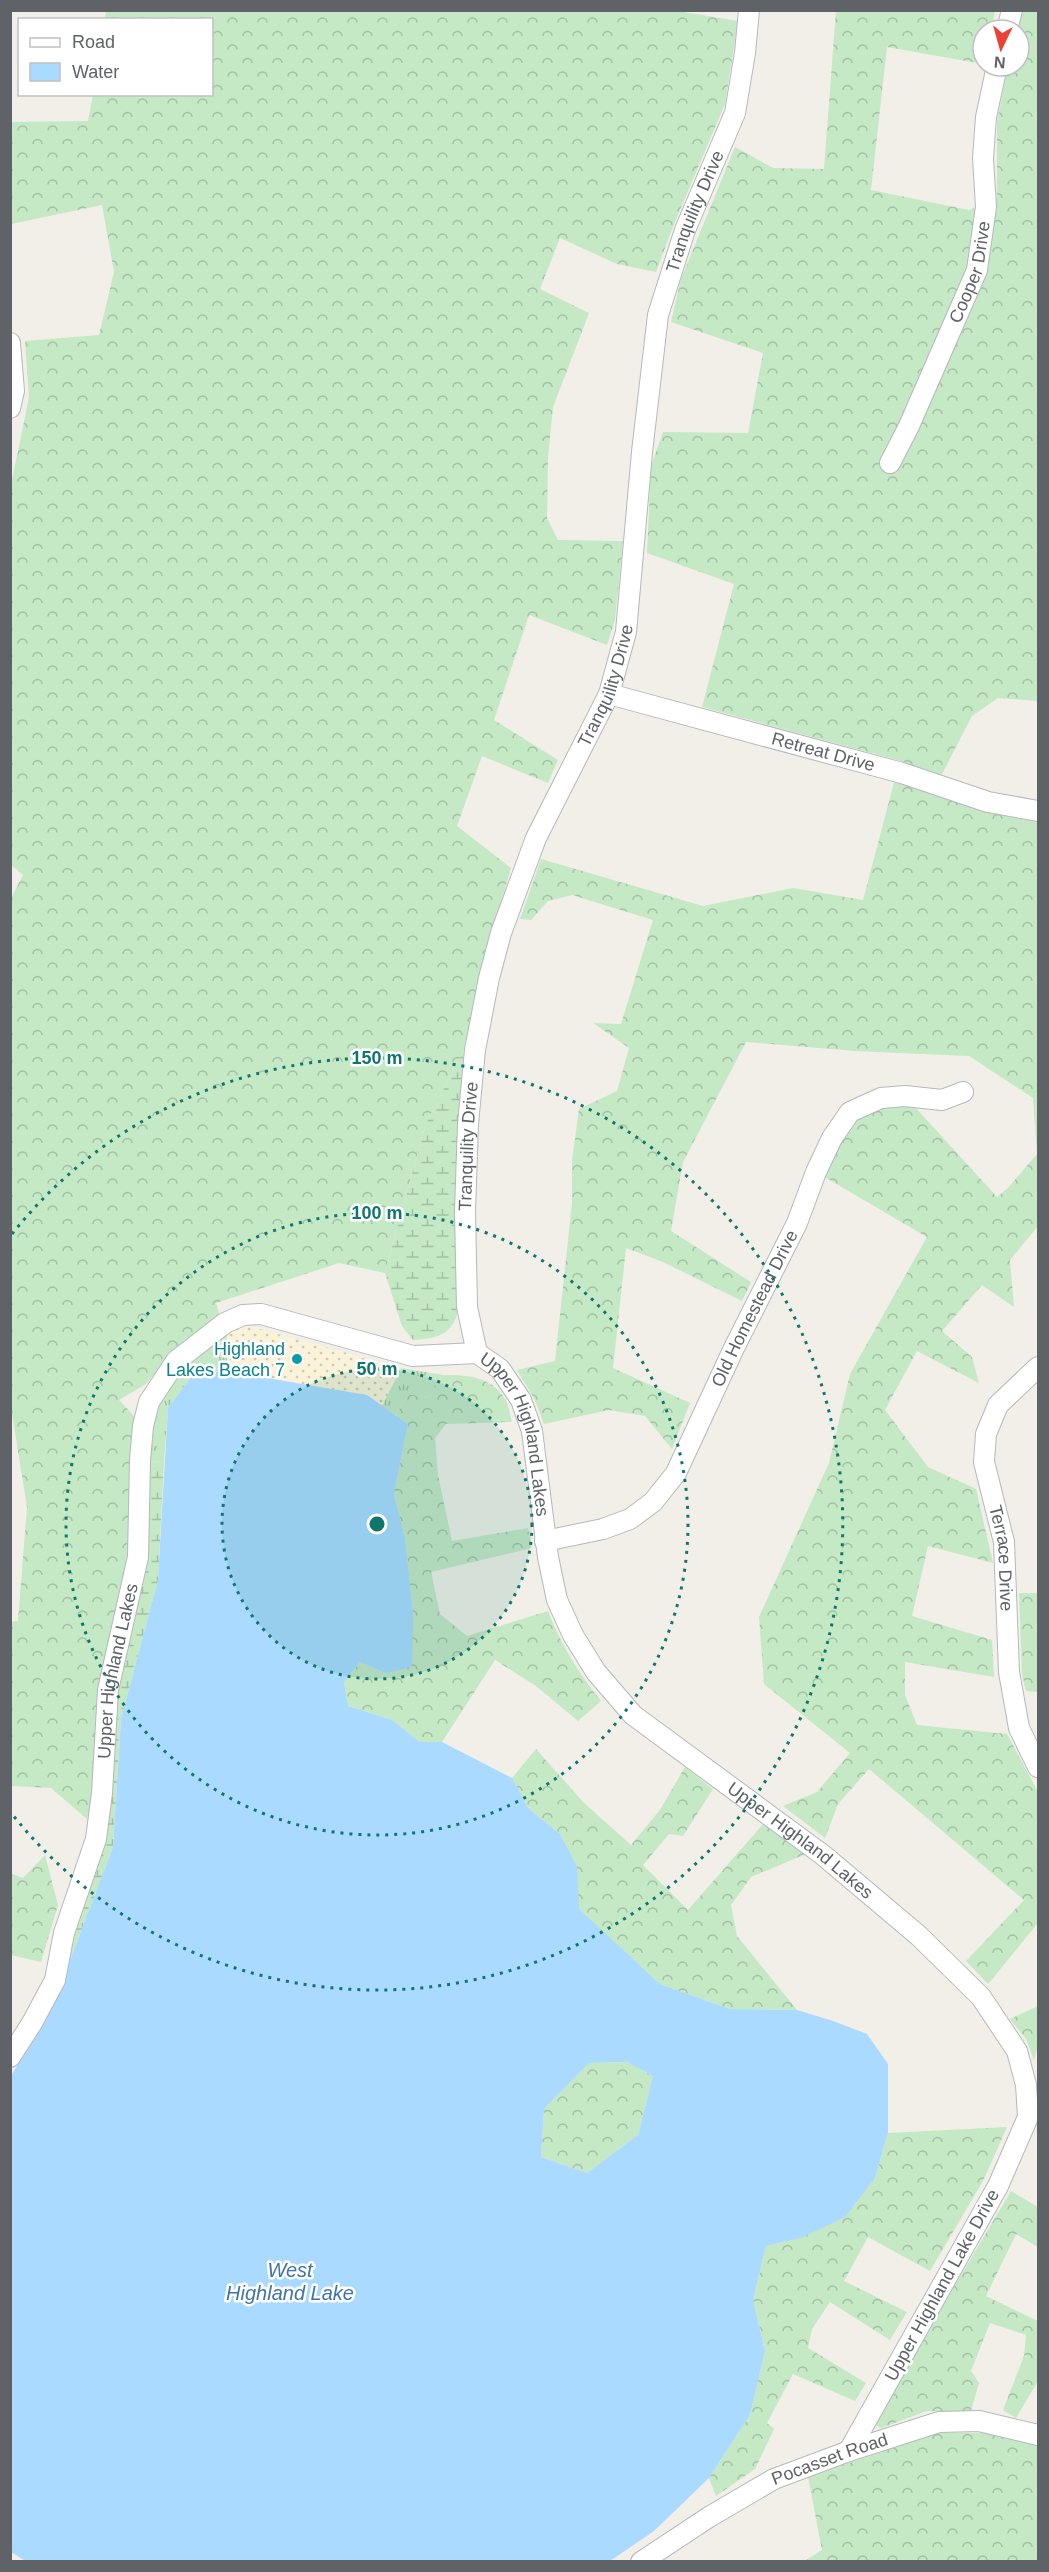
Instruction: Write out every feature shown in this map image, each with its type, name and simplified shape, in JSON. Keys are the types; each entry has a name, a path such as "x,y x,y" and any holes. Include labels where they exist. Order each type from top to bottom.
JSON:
{"street":[{"name":"Tranquility Drive","path":"477,1353 467,1307 468,1124 475,1050 489,978 501,933 536,838 609,694 626,632 642,452 658,315 685,230 735,112 749,10"},
{"name":"Cooper Drive","path":"890,463 909,426 977,270 986,207 983,159 986,117 994,78"},
{"path":"10,343 14,391 10,408"},
{"name":"Retreat Drive","path":"609,694 902,773 988,802 1038,811"},
{"name":"Old Homestead Drive","path":"545,1541 603,1529 630,1519 653,1502 676,1473 734,1348 797,1223 816,1172 832,1138 850,1112 881,1098 905,1096 942,1100 963,1092"},
{"name":"Upper Highland Lakes","path":"10,2057 32,2023 55,1980 64,1933 96,1839 102,1793 108,1690 138,1557 140,1460 143,1426 149,1402 176,1361 225,1323 243,1315 261,1314 412,1356 477,1353 500,1369 521,1400 532,1431 545,1541 556,1600 573,1635 596,1672 633,1715 823,1855 919,1936 981,1997 1017,2051 1033,2116"},
{"name":"Terrace Drive","path":"1038,1367 998,1405 986,1434 984,1462 1004,1542 1009,1672 1015,1706 1019,1728 1038,1767"},
{"name":"Upper Highland Lake Drive","path":"849,2451 998,2186 1033,2116"},
{"name":"Pocasset Road","path":"640,2562 709,2517 774,2479 849,2451 939,2422 979,2421 1038,2435"}],"green space":[{"path":"671,10 738,21 725,104 656,272 617,264 560,238 540,289 589,313 553,407 548,457 547,518 558,540 623,541 615,620 607,645 529,615 494,720 558,760 548,783 482,756 457,826 511,868 479,977 464,1049 425,1126 385,1273 339,1263 216,1303 219,1314 171,1354 146,1384 119,1400 134,1416 129,1550 120,1599 95,1788 87,1819 51,1788 11,1786 11,1622 18,1621 27,1507 10,1401 10,900 23,875 10,864 10,490 29,397 25,341 99,335 114,272 102,205 11,224 11,122 88,121 93,96 213,96 213,18 105,18 106,11"},
{"path":"836,11 995,11 994,18 971,18 971,62 887,47 871,190 969,210 997,198 997,122 1006,78 1031,78 1031,18 1020,18 1021,11 1038,11 1038,701 998,698 972,716 941,776 901,761 702,707 734,584 647,553 651,466 663,432 748,433 763,353 671,322 681,279 735,147 773,168 824,169"},
{"path":"895,779 1001,815 1038,822 1038,1226 1010,1260 1014,1307 982,1285 942,1331 972,1357 979,1383 917,1351 885,1410 928,1467 976,1489 993,1563 928,1546 912,1616 992,1640 994,1677 905,1662 905,1695 917,1725 1007,1734 1038,1792 1038,1923 988,1984 966,1961 1024,1900 869,1769 838,1804 825,1838 783,1806 817,1792 850,1753 764,1684 759,1617 829,1463 850,1374 927,1237 816,1172 850,1112 905,1096 997,1197 1008,1188 1037,1154 1033,1098 969,1056 855,1051 746,1042 683,1162 671,1231 751,1282 742,1301 663,1262 626,1248 613,1368 690,1403 672,1449 645,1416 609,1410 544,1424 535,1400 517,1370 555,1361 572,1203 572,1161 579,1109 617,1091 629,1048 593,1023 621,1024 653,920 572,895 548,901 531,920 520,919 541,859 703,906 793,888 863,900"},
{"path":"464,1049 455,1184 457,1315 452,1326 443,1334 413,1340 402,1326 385,1273 425,1126"},
{"path":"227,1332 227,1371 194,1373 168,1408 164,1462 147,1461 153,1419 163,1394 187,1365"},
{"path":"401,1368 443,1375 429,1398 408,1394 396,1415 382,1406"},
{"path":"443,1375 478,1378 486,1381 499,1391 506,1401 512,1422 446,1424 435,1438 438,1475 452,1541 528,1528 532,1548 431,1572 440,1614 467,1636 548,1611 571,1658 601,1701 578,1721 536,1686 495,1660 442,1742 420,1742 392,1720 348,1706 344,1682 360,1662 385,1673 413,1612 405,1538 394,1494 408,1424 396,1415 408,1394 429,1398"},
{"path":"147,1461 164,1462 158,1580 121,1719 113,1847 66,1971 109,1749"},
{"path":"1019,1593 1038,1593 1038,1692 1026,1691 1022,1674"},
{"path":"536,1749 584,1803 631,1845 660,1810 685,1767 713,1789 683,1836 669,1834 643,1865 688,1910 764,1823 806,1854 751,1877 731,1905 737,1936 797,2010 730,2009 660,1984 578,1909 577,1866 560,1834 529,1809 512,1778"},
{"path":"45,1855 58,1905 41,1962 11,1955 10,1873 23,1878"},
{"path":"1038,2006 1038,2046 1034,2060 1026,2039 1010,2019"},
{"path":"627,2062 653,2076 638,2135 587,2173 541,2157 544,2109 589,2063"},
{"path":"1007,2127 983,2181 930,2271 868,2237 844,2281 907,2312 890,2340 830,2302 812,2329 808,2348 866,2383 855,2401 793,2374 767,2423 774,2429 755,2469 716,2496 709,2478 750,2415 765,2351 753,2300 766,2246 801,2238 875,2178 888,2133"},
{"path":"1011,2191 1038,2207 1038,2247 1016,2234 986,2296 1038,2321 1038,2381 1016,2418 1003,2410 1024,2356 1026,2335 990,2323 971,2371 979,2383 971,2411 927,2411 881,2428 873,2423"},
{"path":"938,2433 990,2433 1038,2445 1038,2561 803,2562 822,2550 808,2477"}],"sand":[{"name":"Highland Lakes Beach 7","path":"249,1326 401,1368 382,1406 367,1395 227,1371 227,1332"}],"water":[{"name":"West Highland Lake","path":"227,1371 367,1395 408,1424 394,1494 405,1538 413,1612 412,1667 385,1673 360,1662 344,1682 348,1706 392,1720 420,1742 442,1742 512,1778 529,1809 560,1834 577,1866 579,1909 660,1984 730,2009 797,2010 833,2021 867,2034 888,2064 888,2133 875,2178 845,2217 801,2238 766,2246 753,2300 765,2351 750,2415 709,2478 654,2531 610,2561 27,2562 11,2554 11,2076 66,1971 113,1847 121,1719 158,1580 168,1408 194,1373","holes":["627,2062 653,2076 638,2135 587,2173 541,2157 544,2109 589,2063"]}],"place":[{"name":"Highland Lakes Beach 7","path":"297,1359"}]}
